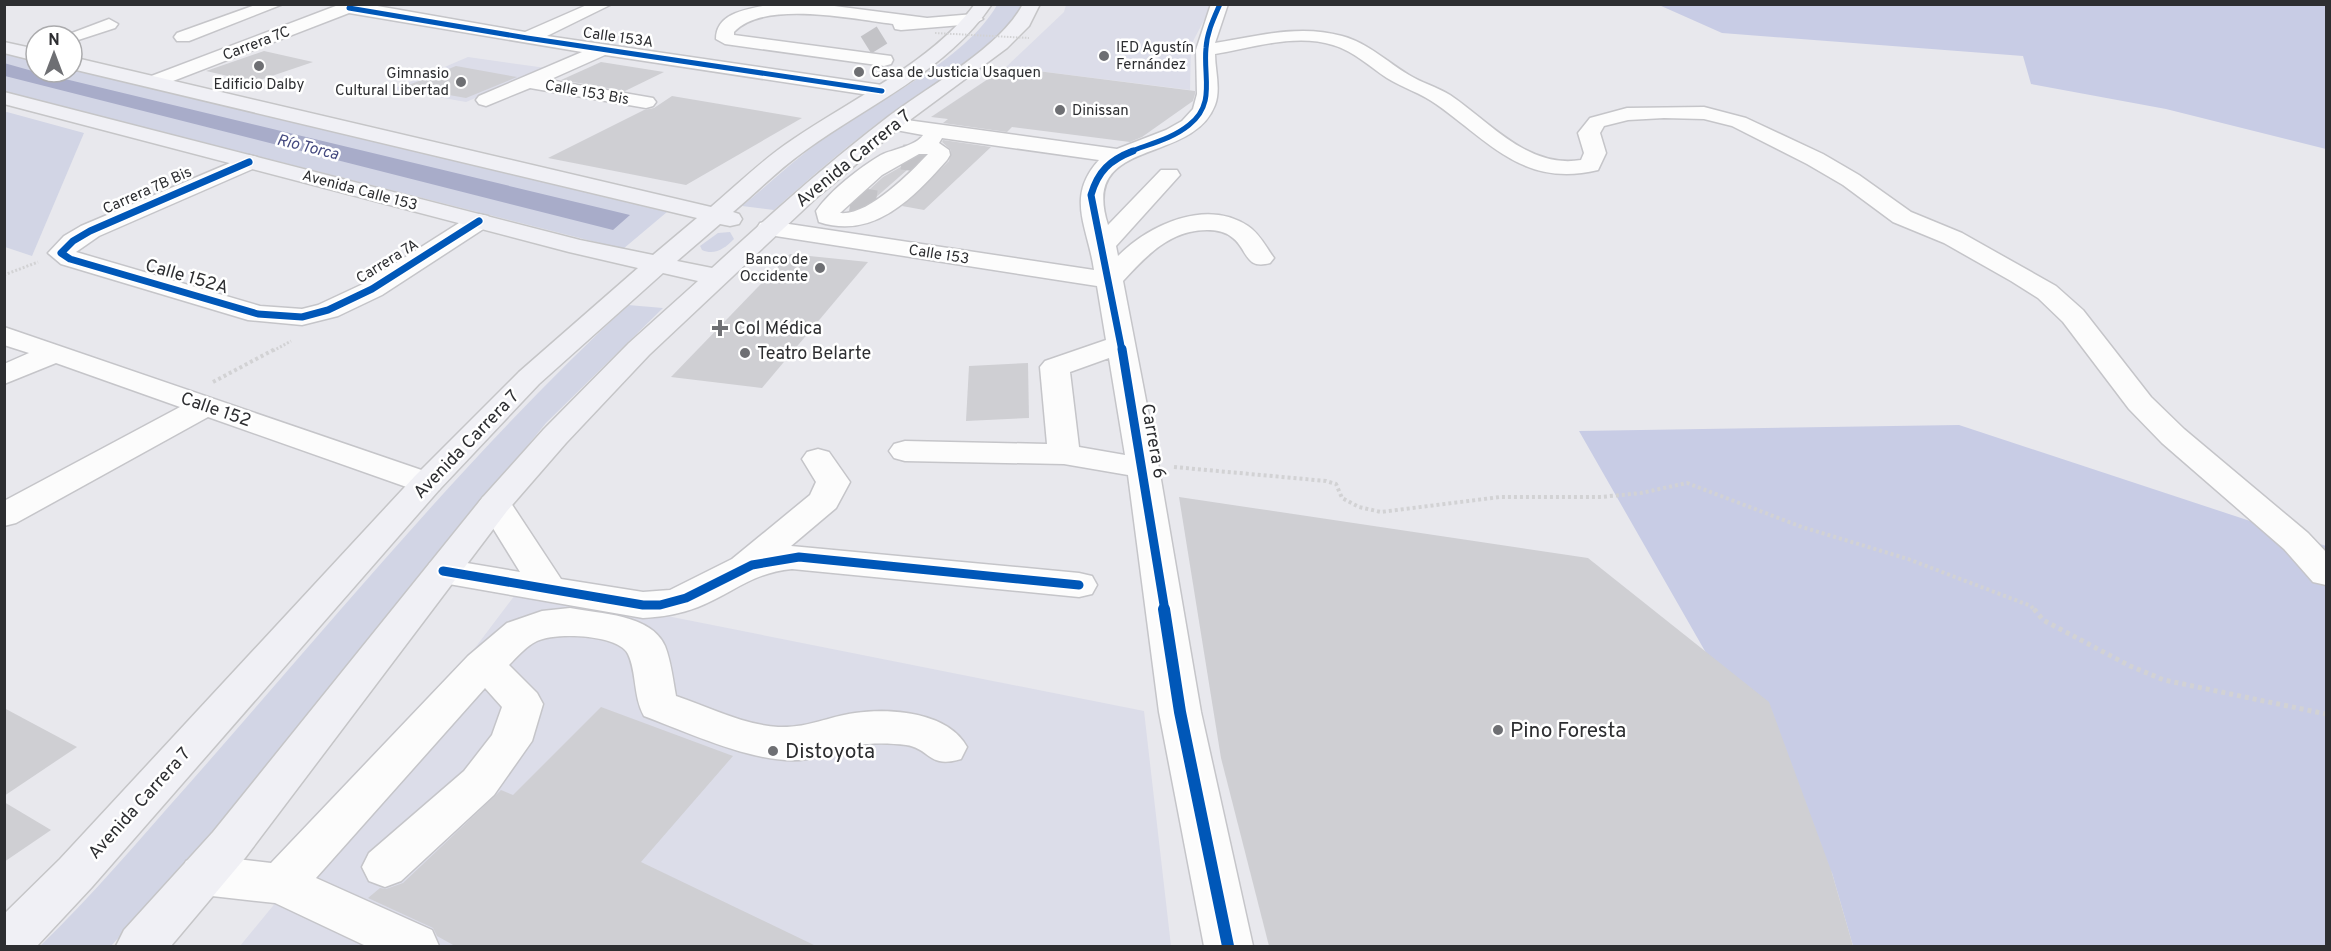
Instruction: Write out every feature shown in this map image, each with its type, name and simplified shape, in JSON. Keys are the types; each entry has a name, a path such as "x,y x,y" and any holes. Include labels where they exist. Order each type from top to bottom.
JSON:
{"main road":[{"name":"Avenida Carrera 7","path":"141,946 203,875 495,504 555,436 632,357 808,193 857,151 1001,44 1023,22 1032,4"},
{"name":"Avenida Carrera 7","path":"6,946 92,856 427,483 552,356 797,146 943,50 979,8"},
{"path":"4,47 24,50"},
{"path":"84,66 770,228"},
{"name":"Avenida Calle 153","path":"9,102 479,222 717,277"}],"street":[{"path":"183,37 275,4"},
{"path":"560,43 540,52 496,45 604,4"},
{"name":"Carrera 6","path":"1220,4 1207,38 1207,102 1201,113 1181,131 1165,141 1118,156 1096,175 1091,196 1093,213 1103,244 1119,345 1143,468 1180,712 1228,946"},
{"name":"Calle 153A","path":"354,6 521,37 882,91"},
{"name":"Carrera 7C","path":"153,82 354,6"},
{"path":"917,68 884,60 725,39 725,31 736,18 788,6 929,27"},
{"path":"882,35 891,28 929,27 979,8"},
{"path":"236,18 300,27"},
{"path":"84,33 109,24"},
{"path":"1206,50 1296,37 1312,36 1340,41 1397,76 1443,99 1481,131 1520,156 1547,167 1579,168 1590,165 1595,153 1589,133 1597,122 1627,114 1704,113 1739,122 1815,159 1851,180 1902,217 1953,238 2047,292 2073,316 2140,403 2165,428 2296,540 2326,573"},
{"path":"866,45 862,46 864,51 884,60"},
{"path":"486,100 602,50"},
{"name":"Calle 153 Bis","path":"528,82 646,102"},
{"path":"892,124 931,149"},
{"path":"838,213 910,148 1118,156"},
{"path":"808,193 838,213 866,218 931,149"},
{"path":"857,151 899,156"},
{"name":"Carrera 7B Bis","path":"61,253 72,241 90,231 249,162"},
{"path":"1103,244 1169,175"},
{"name":"Calle 153","path":"770,228 838,213 1109,280"},
{"name":"Carrera 7A","path":"308,316 335,308 361,295 479,222"},
{"path":"1109,280 1136,250 1155,236 1174,226 1198,222 1226,225 1242,233 1262,258"},
{"name":"Calle 152A","path":"61,253 69,259 258,314 282,318 308,316"},
{"name":"Calle 152","path":"4,335 427,483"},
{"path":"1064,454 1055,367 1119,345"},
{"path":"4,375 54,353"},
{"path":"4,515 193,402"},
{"path":"905,451 1064,454 1143,468"},
{"path":"443,571 548,586 643,605 662,606 683,602 743,567 824,501 833,482 818,459"},
{"path":"495,504 548,586"},
{"path":"743,567 771,559 799,556 1079,585"},
{"path":"281,884 482,666 521,632 542,624 570,621 630,633 646,647 658,705 725,730 775,743 806,743 855,729 916,729 946,747"},
{"path":"385,867 479,783 512,741 523,704 502,680 482,666"},
{"path":"203,875 281,884 414,946"}],"path":[{"path":"929,27 1029,38"},
{"path":"4,275 61,253"},
{"path":"193,402 294,339 303,329 308,316"},
{"path":"1143,468 1193,467 1263,475 1310,476 1336,484 1342,498 1359,507 1381,512 1500,497 1601,497 1641,493 1688,483 1791,524 1908,559 2031,606 2043,620 2130,666 2164,680 2326,714"}],"shaded area":[{"path":"997,5 1022,5 1011,23 981,53 875,125 774,210 742,206 823,139 942,62 983,25"},
{"name":"IED Agustín Fernández","path":"1066,5 1212,5 1191,45 1190,90 1006,67 1064,12"},
{"path":"1659,5 2326,5 2326,149 2166,109 2031,84 2023,56 1722,33"},
{"path":"4,53 24,57 24,84 84,84 84,72 667,212 623,249 5,92"},
{"name":"Gimnasio Cultural Libertad","path":"468,57 546,68 466,102 393,89"},
{"path":"4,113 84,133 32,256 5,247"},
{"path":"730,232 734,239 723,248 715,252 702,250 700,246 718,233"},
{"path":"628,305 663,308 546,423 384,621 213,837 111,946 40,946 115,867 456,480 569,362"},
{"path":"1959,425 2326,546 2326,946 1853,946 1832,873 1579,431"},
{"name":"Distoyota","path":"521,587 1144,711 1171,946 240,946 368,790"}],"water":[{"path":"4,63 24,69 24,81 5,76"},
{"name":"Río Torca","path":"37,84 84,84 630,215 613,230"}],"building":[{"name":"Edificio Dalby","path":"264,51 313,62 254,82 206,71"},
{"path":"601,62 664,72 625,91 561,80"},
{"path":"456,66 517,77 466,98 404,87"},
{"name":"Dinissan","path":"1006,67 1195,91 1195,94 1193,101 1142,137 1130,142 1012,127 1007,132 943,123 948,119 931,117"},
{"path":"672,96 802,118 686,185 548,158 644,110 654,108"},
{"path":"943,140 991,147 924,210 902,206 949,161 951,150 942,142"},
{"path":"923,156 874,199 869,202 858,200 883,177"},
{"path":"790,254 868,262 762,388 671,377"},
{"path":"1028,363 1029,418 966,421 969,366"},
{"name":"Pino Foresta","path":"1179,497 1588,558 1769,702 1832,873 1853,946 1269,946 1221,758"},
{"path":"601,707 733,756 641,862 816,946 455,946 437,936 433,928 368,898 380,888 386,889 403,883 501,790 513,795"},
{"path":"4,708 77,747 4,796"},
{"path":"4,802 51,830 4,862"}],"tunnel":[{"path":"866,45 882,35"},
{"path":"902,157 927,160"},
{"path":"851,199 877,203"}],"cycle path":[{"path":"1220,4 1207,39 1208,85 1206,103 1202,111 1189,125 1173,135 1120,156 1106,165 1096,177 1091,201 1103,245 1143,468 1180,712 1228,946"},
{"path":"349,8 527,38 882,91"},
{"path":"249,162 90,231 73,241 61,253 70,259 258,314 302,317 328,310 372,289 479,221"},
{"path":"443,571 643,605 674,602 752,565 799,557 1079,585"}],"place":[{"name":"IED Agustín Fernández","path":"1104,56"},
{"name":"Edificio Dalby","path":"259,66"},
{"name":"Casa de Justicia Usaquen","path":"859,72"},
{"name":"Gimnasio Cultural Libertad","path":"461,82"},
{"name":"Dinissan","path":"1060,110"},
{"name":"Banco de Occidente","path":"820,268"},
{"name":"Col Médica","path":"720,328"},
{"name":"Teatro Belarte","path":"745,353"},
{"name":"Pino Foresta","path":"1498,730"},
{"name":"Distoyota","path":"773,751"}]}
